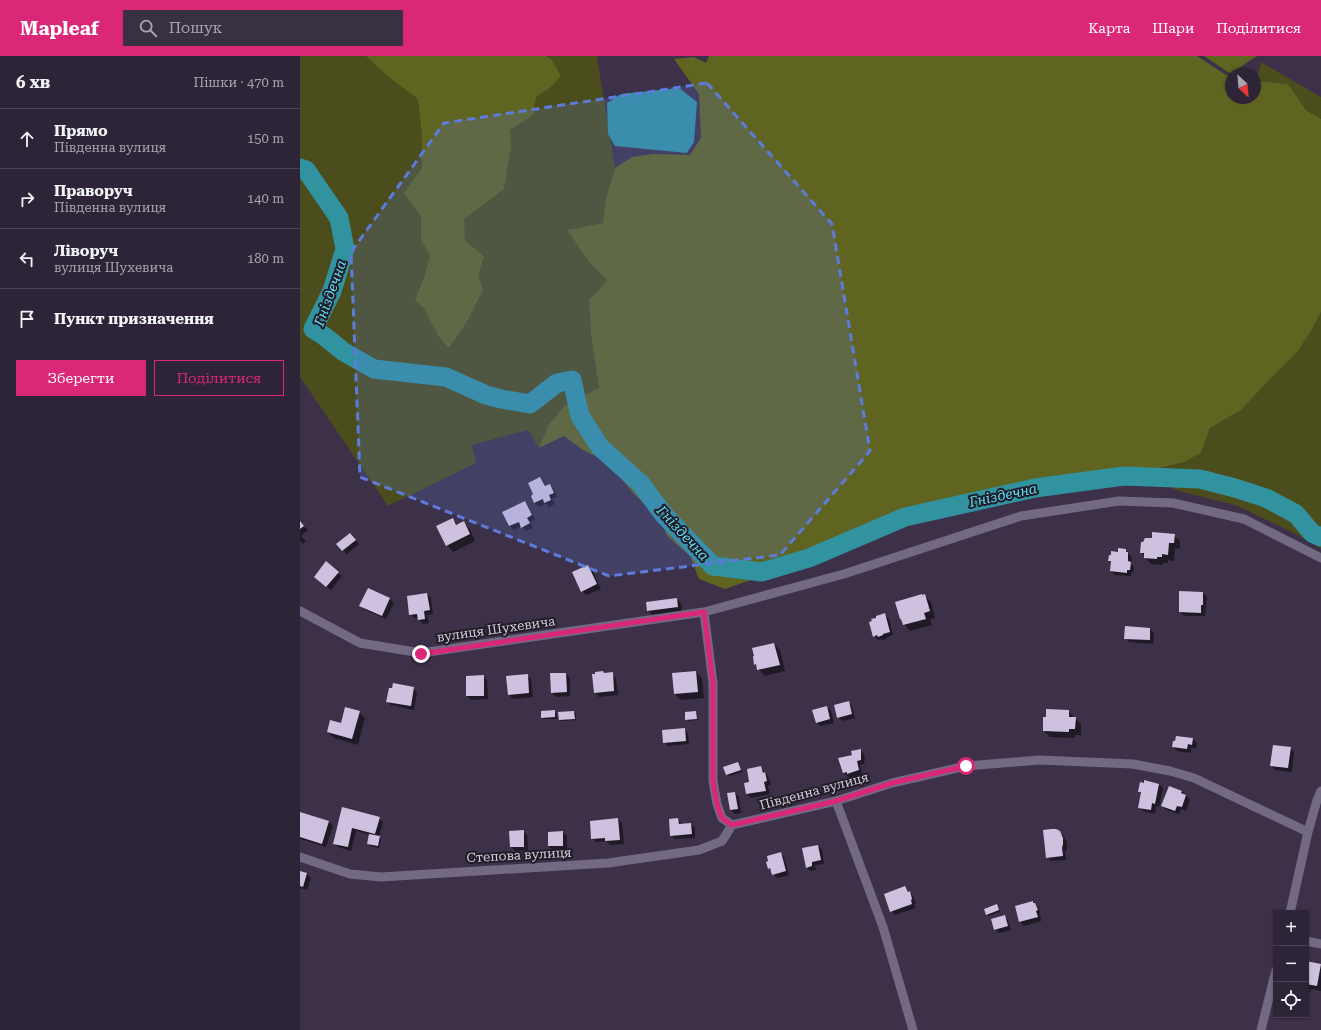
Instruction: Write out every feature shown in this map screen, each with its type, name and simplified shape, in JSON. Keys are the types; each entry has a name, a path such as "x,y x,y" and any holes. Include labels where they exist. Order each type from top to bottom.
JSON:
{"street":[{"name":"вулиця Шухевича","path":"300,610 360,643 421,654 704,612 844,574 1021,516 1119,501 1173,504 1244,519 1321,558"},
{"path":"704,612 713,683 713,781 717,804 722,818 732,825"},
{"name":"Південна вулиця","path":"732,825 836,801 892,783 966,766 1039,760 1133,764 1194,778 1308,832"},
{"path":"1291,910 1308,832 1321,791"},
{"path":"836,801 883,927 913,1030"},
{"name":"Степова вулиця","path":"300,857 350,874 381,877 608,863 699,850 722,841 732,825"},
{"path":"1309,942 1321,944"},
{"path":"1262,1030 1273,982"}],"highlighted area":[{"path":"707,83 832,224 870,451 780,555 609,576 360,477 351,252 444,123"}],"shaded area":[{"path":"300,56 597,56 615,168 606,198 603,223 567,230 589,262 607,281 589,300 591,335 599,388 563,407 548,426 539,448 528,430 472,445 476,463 388,506 300,377"},
{"path":"366,56 546,56 552,60 561,76 551,87 536,97 533,115 510,130 511,147 504,189 464,219 465,240 484,257 478,275 483,290 465,325 449,348 439,337 424,308 415,300 425,275 430,255 421,240 421,216 404,193 422,168 422,135 418,99 389,77"},
{"path":"709,56 1197,56 1225,74 1225,104 1261,104 1261,82 1288,84 1306,110 1321,119 1321,312 1311,331 1297,352 1241,410 1210,428 1201,453 1184,462 1144,472 1078,473 1053,479 986,490 956,500 931,517 910,526 879,525 856,537 846,548 812,548 791,566 725,589 699,579 690,556 667,536 661,520 633,493 609,463 583,450 564,436 539,448 548,426 563,407 599,388 591,335 589,300 607,281 589,262 567,230 603,223 606,198 615,168 632,157 653,154 690,155 701,138 699,94 674,59 694,57 706,63"},
{"path":"1204,56 1257,56 1239,68 1225,68 1225,70"},
{"path":"1261,62 1321,97 1321,119 1306,110 1288,84 1261,81 1261,68 1260,68"},
{"path":"679,88 697,102 694,142 687,153 615,146 608,134 607,103 621,94"},
{"path":"1321,312 1321,548 1238,506 1176,490 1144,472 1184,462 1201,453 1210,428 1241,410 1311,331"}],"building":[{"path":"540,477 545,486 550,484 554,493 549,495 551,500 544,503 543,499 534,503 531,496 533,494 528,483"},
{"path":"525,501 532,515 527,518 530,523 521,528 519,522 509,526 502,512"},
{"path":"453,518 456,525 464,521 470,534 446,546 436,526"},
{"path":"300,521 304,526 300,529"},
{"path":"1152,532 1175,534 1174,543 1169,543 1168,555 1162,554 1162,557 1157,557 1157,559 1144,558 1144,553 1140,553 1141,542 1143,542 1145,538 1152,538"},
{"path":"350,533 356,540 342,551 336,544"},
{"path":"1118,548 1126,549 1126,552 1128,552 1128,561 1131,562 1130,570 1127,570 1127,573 1110,571 1111,561 1108,561 1109,555 1111,555 1111,551 1118,552"},
{"path":"326,561 339,572 326,587 314,577"},
{"path":"588,565 597,584 581,592 572,572"},
{"path":"368,588 390,598 382,616 359,606"},
{"path":"1179,591 1203,592 1203,605 1201,605 1201,613 1179,612"},
{"path":"427,593 430,610 424,611 425,619 418,620 417,614 409,615 407,596"},
{"path":"925,594 930,611 924,613 926,619 903,625 895,602"},
{"path":"677,598 678,607 647,611 646,602"},
{"path":"885,613 890,632 878,637 877,635 873,637 869,622 872,621 871,619 876,618 876,616"},
{"path":"1125,626 1150,628 1150,640 1124,639"},
{"path":"774,643 780,665 757,670 756,664 754,665 752,648"},
{"path":"603,671 604,673 613,672 614,691 594,693 592,674"},
{"path":"696,671 698,692 674,694 672,673"},
{"path":"550,673 566,673 567,692 551,693"},
{"path":"528,674 529,693 508,695 506,676"},
{"path":"484,675 484,696 466,696 466,676"},
{"path":"393,683 414,687 411,706 386,702 389,688 392,688"},
{"path":"849,701 852,714 837,718 834,705"},
{"path":"827,706 830,719 816,723 812,710"},
{"path":"345,707 360,711 352,739 327,732 330,720 341,723"},
{"path":"1046,709 1069,710 1069,717 1076,717 1075,729 1069,729 1069,732 1043,731 1043,717 1046,717"},
{"path":"555,710 555,717 541,718 541,711"},
{"path":"574,711 575,719 559,720 558,712"},
{"path":"696,711 697,719 685,720 685,712"},
{"path":"685,728 686,741 663,743 662,730"},
{"path":"1176,736 1193,738 1192,745 1188,744 1187,749 1172,747"},
{"path":"1273,745 1291,747 1288,768 1270,766"},
{"path":"861,749 861,760 857,761 859,770 847,774 847,772 843,773 838,758 852,755 851,751"},
{"path":"738,762 741,770 726,775 723,767"},
{"path":"761,766 763,773 765,772 767,781 764,782 766,791 746,794 744,783 749,782 747,769"},
{"path":"1144,780 1159,784 1155,804 1152,803 1151,810 1138,808 1141,792 1138,792 1140,782 1144,783"},
{"path":"1169,786 1182,791 1181,793 1186,795 1182,807 1177,806 1175,811 1161,806"},
{"path":"735,792 738,809 730,810 727,793"},
{"path":"342,807 380,817 375,834 352,828 348,847 333,844"},
{"path":"300,812 329,821 322,844 300,837"},
{"path":"618,818 620,840 605,841 605,838 591,839 590,821"},
{"path":"678,818 679,824 691,823 692,834 670,836 669,819"},
{"path":"1051,829 1060,831 1063,838 1063,856 1046,858 1043,830"},
{"path":"524,830 524,847 510,847 509,831"},
{"path":"563,831 563,846 548,846 548,832"},
{"path":"369,834 380,836 378,846 367,844"},
{"path":"818,845 821,860 812,862 812,866 806,868 802,848"},
{"path":"781,852 786,871 772,875 766,862 768,861 767,856"},
{"path":"300,871 307,873 303,887 300,886"},
{"path":"905,886 908,892 910,891 912,904 890,912 884,894"},
{"path":"1033,901 1038,910 1036,911 1038,917 1019,922 1015,906"},
{"path":"997,904 999,910 986,915 984,909"},
{"path":"1005,915 1008,926 994,930 991,919"},
{"path":"1309,962 1321,964 1317,986 1309,985"}],"waterway":[{"name":"Гніздечна","path":"300,168 306,170 339,218 345,249 332,291 313,329 344,352 374,369 446,377 486,395 501,399 530,404 557,383 572,380 580,416 600,447 641,484 664,515 713,566 762,572 809,558 905,517 1035,488 1124,476 1200,479 1235,488 1266,498 1296,514 1312,533 1321,537"}],"route":[{"path":"421,654 704,612 713,683 713,781 717,804 722,818 732,825 836,801 892,783 966,766"}]}
